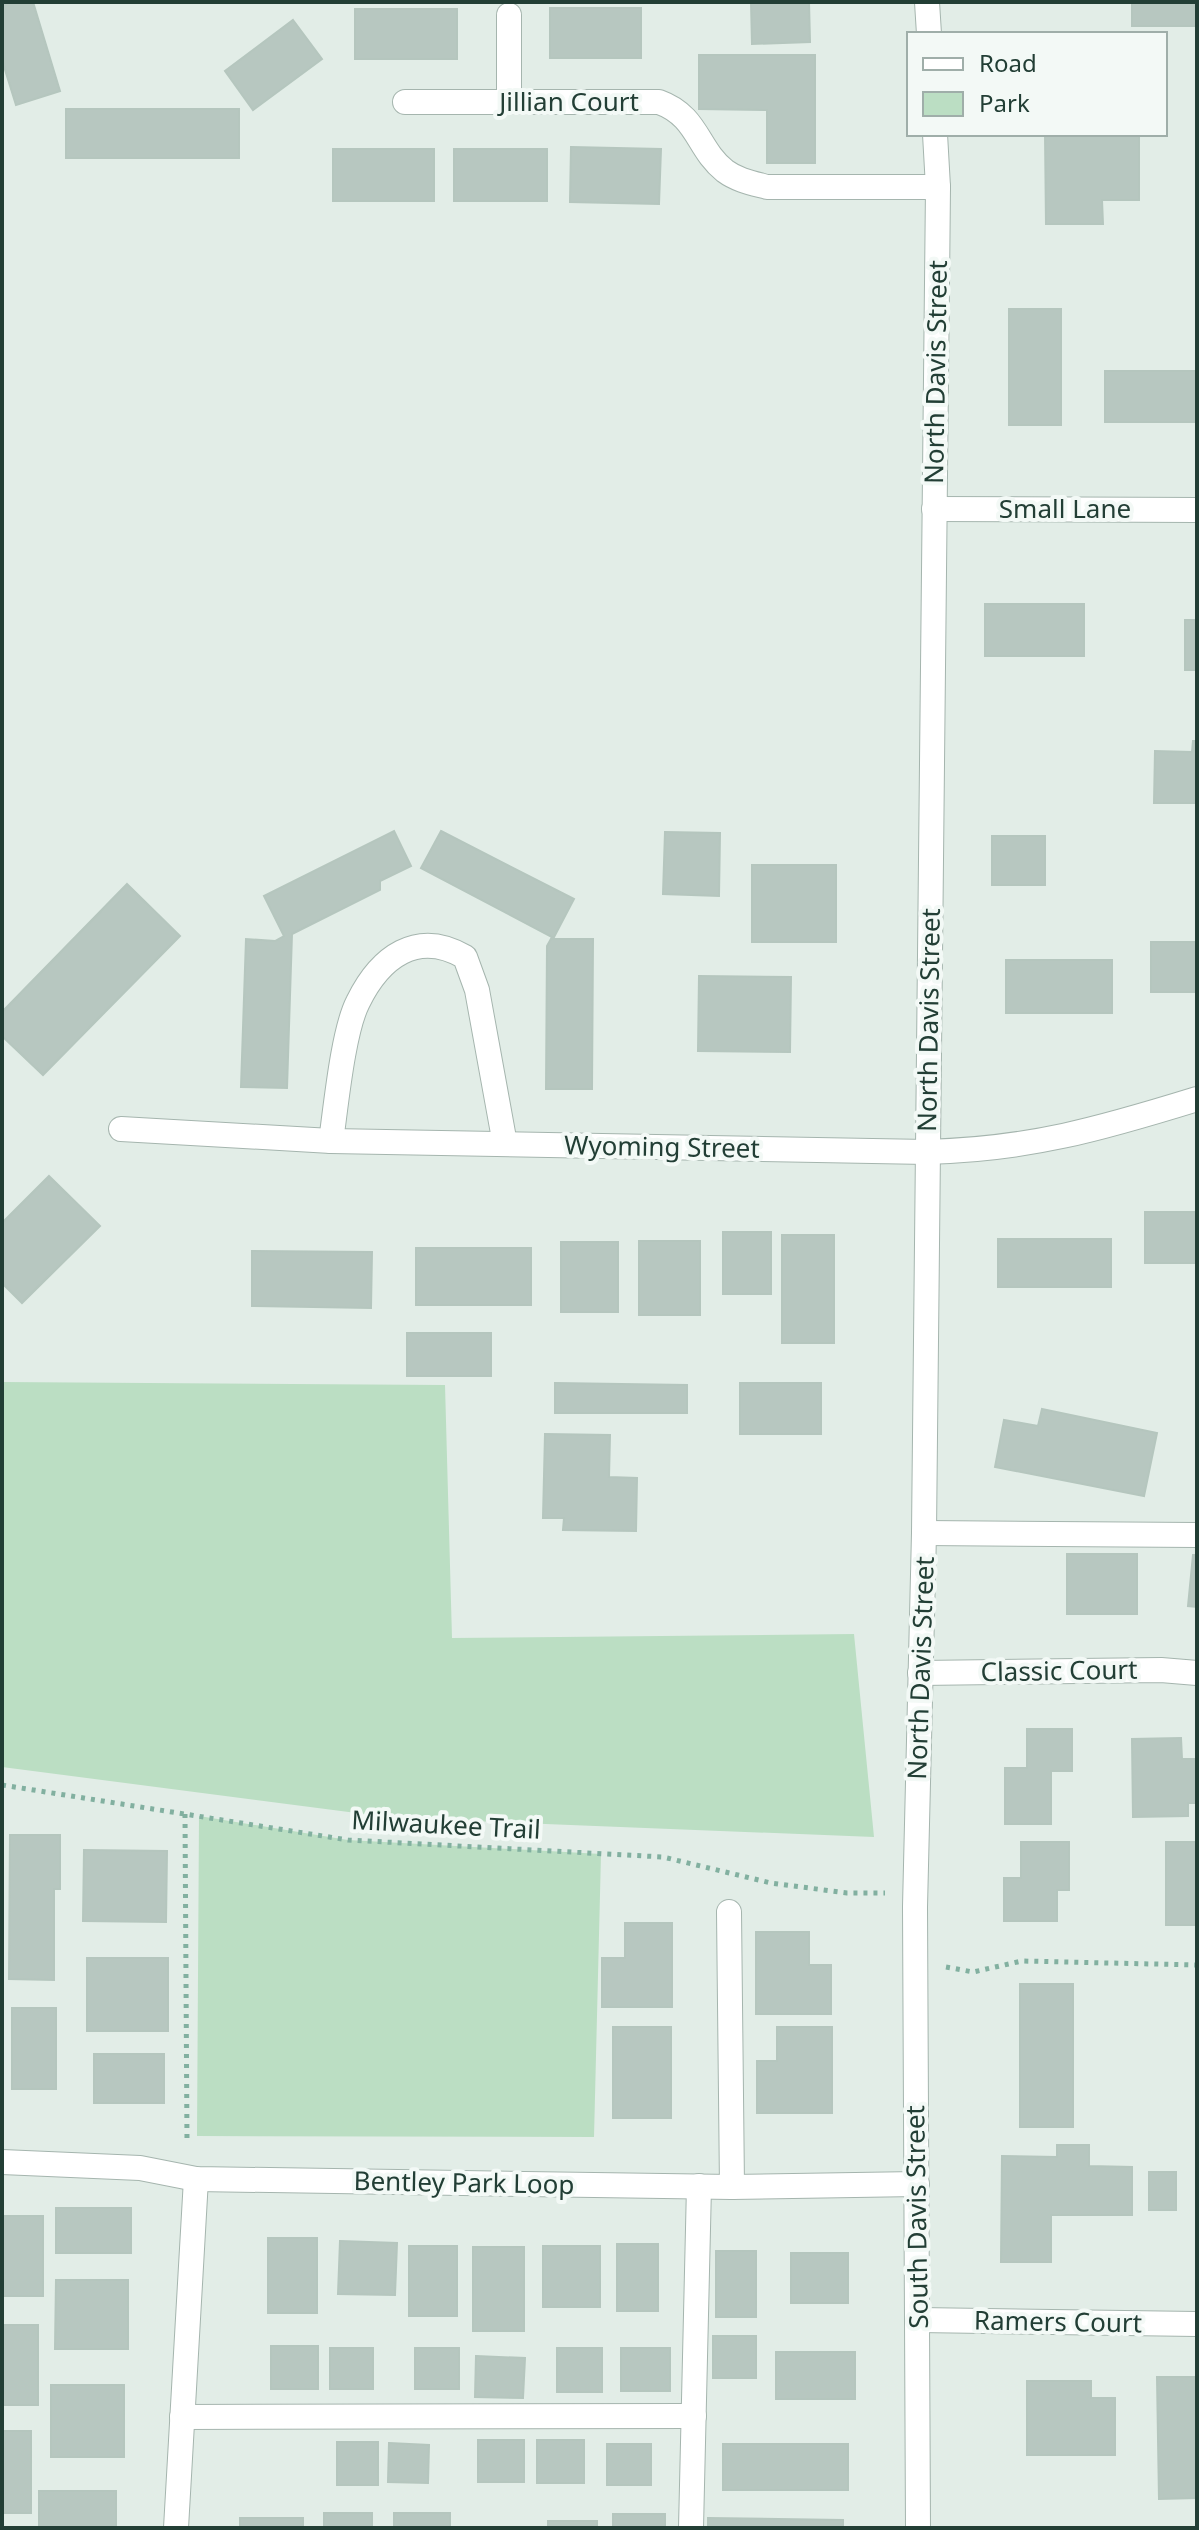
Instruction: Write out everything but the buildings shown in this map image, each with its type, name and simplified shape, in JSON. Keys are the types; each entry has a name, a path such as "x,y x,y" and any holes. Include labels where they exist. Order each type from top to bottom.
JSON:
{"street":[{"path":"927,2 929,32"},
{"path":"509,15 509,102"},
{"name":"Jillian Court","path":"405,102 659,102 693,124 722,169 737,178 767,187 938,187"},
{"name":"North Davis Street","path":"915,1907 924,1533 938,187 935,136"},
{"name":"Small Lane","path":"934,509 1197,510"},
{"path":"331,1141 356,1004 378,969 404,949 432,946 449,948 465,957 473,979 505,1144"},
{"name":"Wyoming Street","path":"121,1129 331,1141 927,1152 1024,1146 1084,1134 1197,1099"},
{"path":"924,1533 1197,1535"},
{"name":"Classic Court","path":"920,1673 1161,1670 1197,1673"},
{"name":"South Davis Street","path":"915,1907 918,2528"},
{"path":"729,1912 732,2187"},
{"name":"Bentley Park Loop","path":"2,2162 140,2168 196,2179 732,2187 917,2184"},
{"path":"176,2528 196,2179"},
{"path":"691,2528 699,2186"},
{"name":"Ramers Court","path":"919,2320 1197,2324"},
{"path":"182,2417 694,2416"}],"path":[{"name":"Milwaukee Trail","path":"2,1785 348,1840 663,1857 771,1883 847,1893 889,1893"},
{"path":"185,1814 187,2142"},
{"path":"941,1966 973,1972 1022,1961 1197,1965"}],"green space":[{"path":"2,1382 445,1385 452,1638 854,1634 874,1837 395,1818 2,1767"},
{"path":"199,1816 348,1840 601,1854 594,2137 197,2136"}]}
